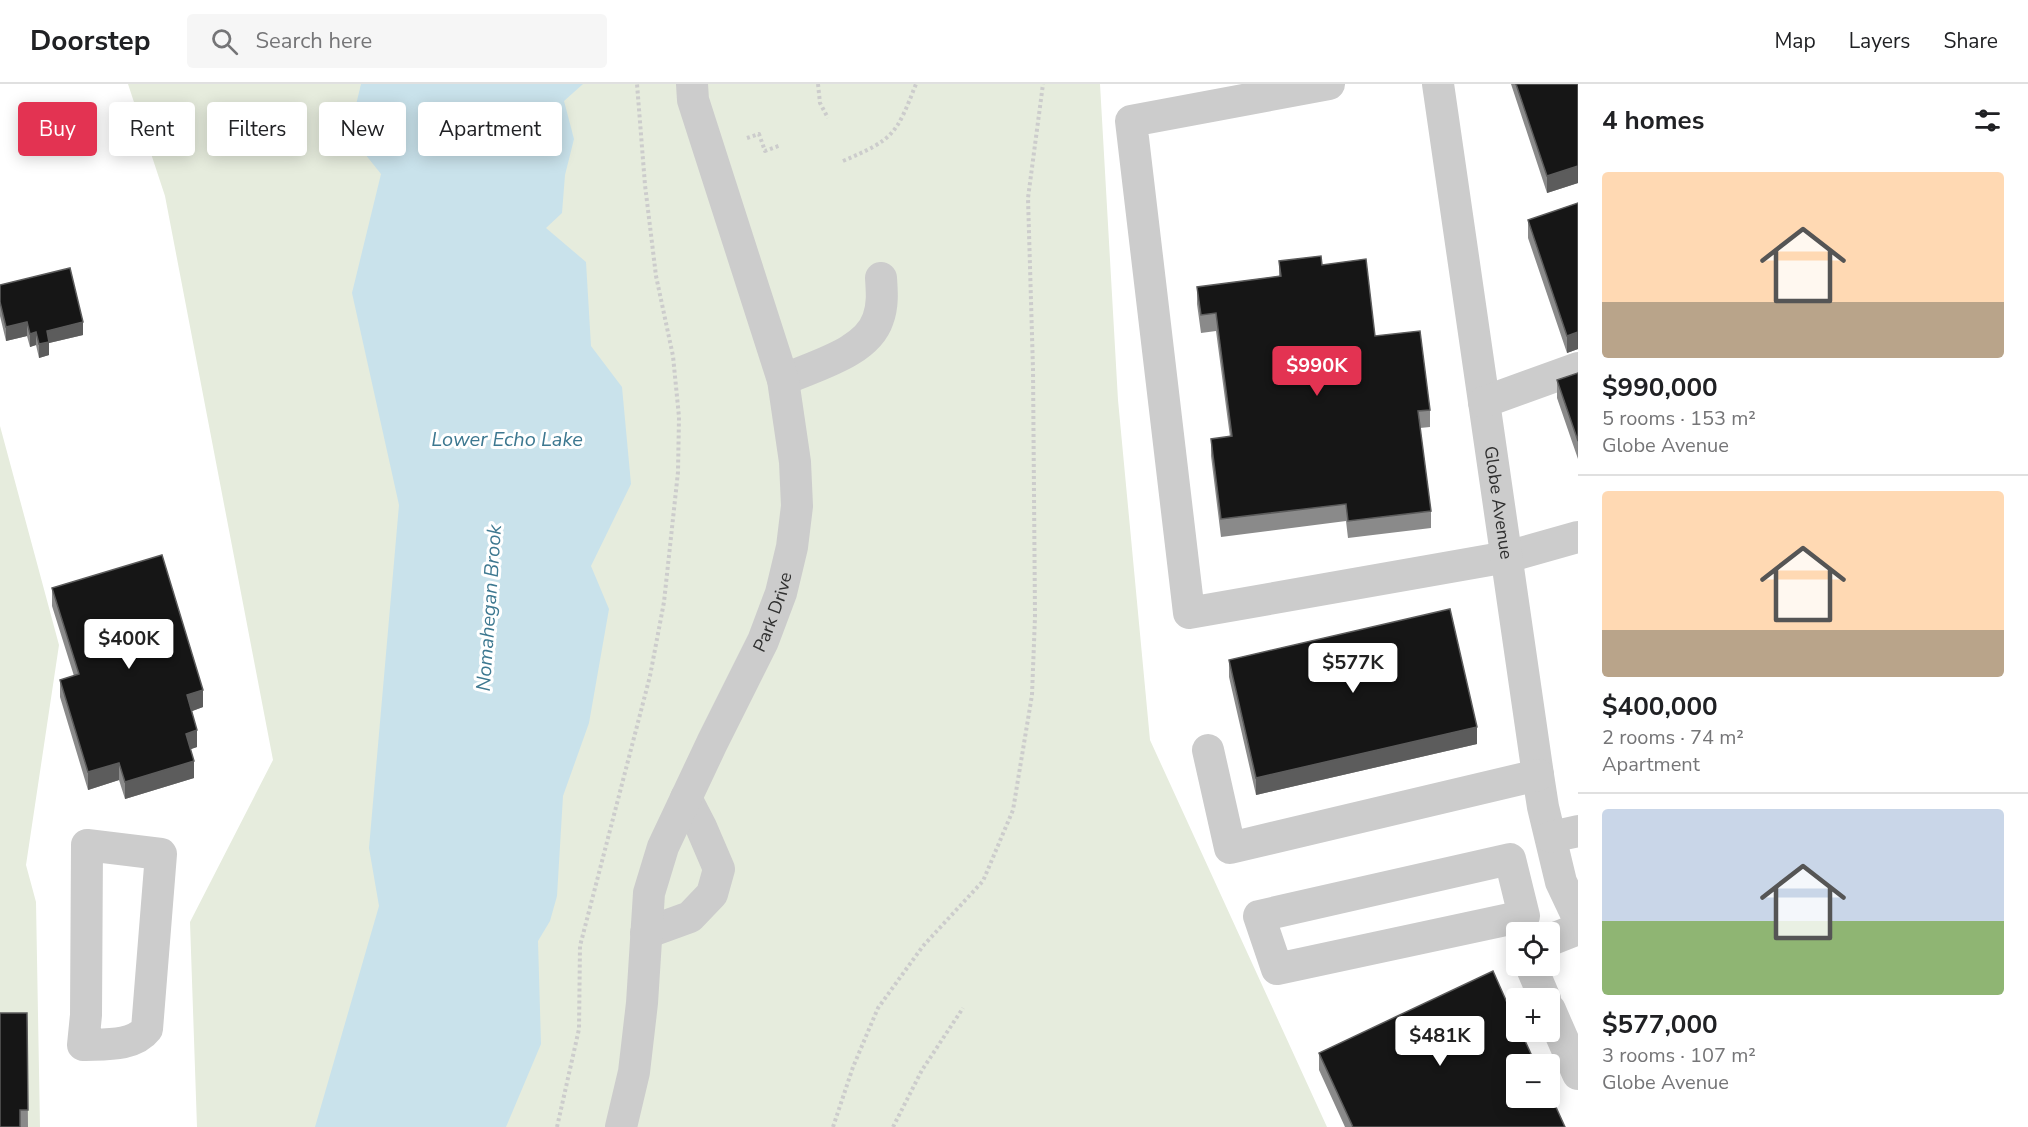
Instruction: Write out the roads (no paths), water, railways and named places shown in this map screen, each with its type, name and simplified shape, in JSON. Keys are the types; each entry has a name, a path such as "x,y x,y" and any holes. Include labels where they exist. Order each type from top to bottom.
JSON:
{"street":[{"name":"Park Drive","path":"621,1127 634,1072 642,1003 649,893 663,847 764,641 781,593 792,547 797,506 795,462 783,380 693,100 692,84"},
{"path":"1329,84 1131,121 1189,613 1507,557 1578,537"},
{"name":"Globe Avenue","path":"1438,84 1538,775 1564,834 1561,882 1578,918"},
{"path":"783,380 854,349 869,336 878,320 882,300 881,278"},
{"path":"1484,402 1578,368"},
{"path":"1208,750 1230,848 1538,775"},
{"path":"646,933 690,917 712,894 719,869 686,798"},
{"path":"87,845 160,854 147,1029 141,1037 130,1041 83,1045 86,1015 87,845"},
{"path":"1510,859 1525,925 1277,969 1259,916 1510,859"},
{"path":"1560,936 1578,929"},
{"path":"1560,1033 1578,1074"}],"water":[{"name":"Lower Echo Lake","path":"361,84 583,84 564,101 574,139 565,175 562,213 546,228 586,262 591,346 622,387 631,484 591,566 609,609 589,723 563,796 557,896 550,921 538,941 541,1044 506,1127 315,1127 379,906 369,848 399,505 352,293 381,174 367,156 406,156 406,102 357,102"}],"water label":[{"name":"Nomahegan Brook","path":"489,608"}]}
